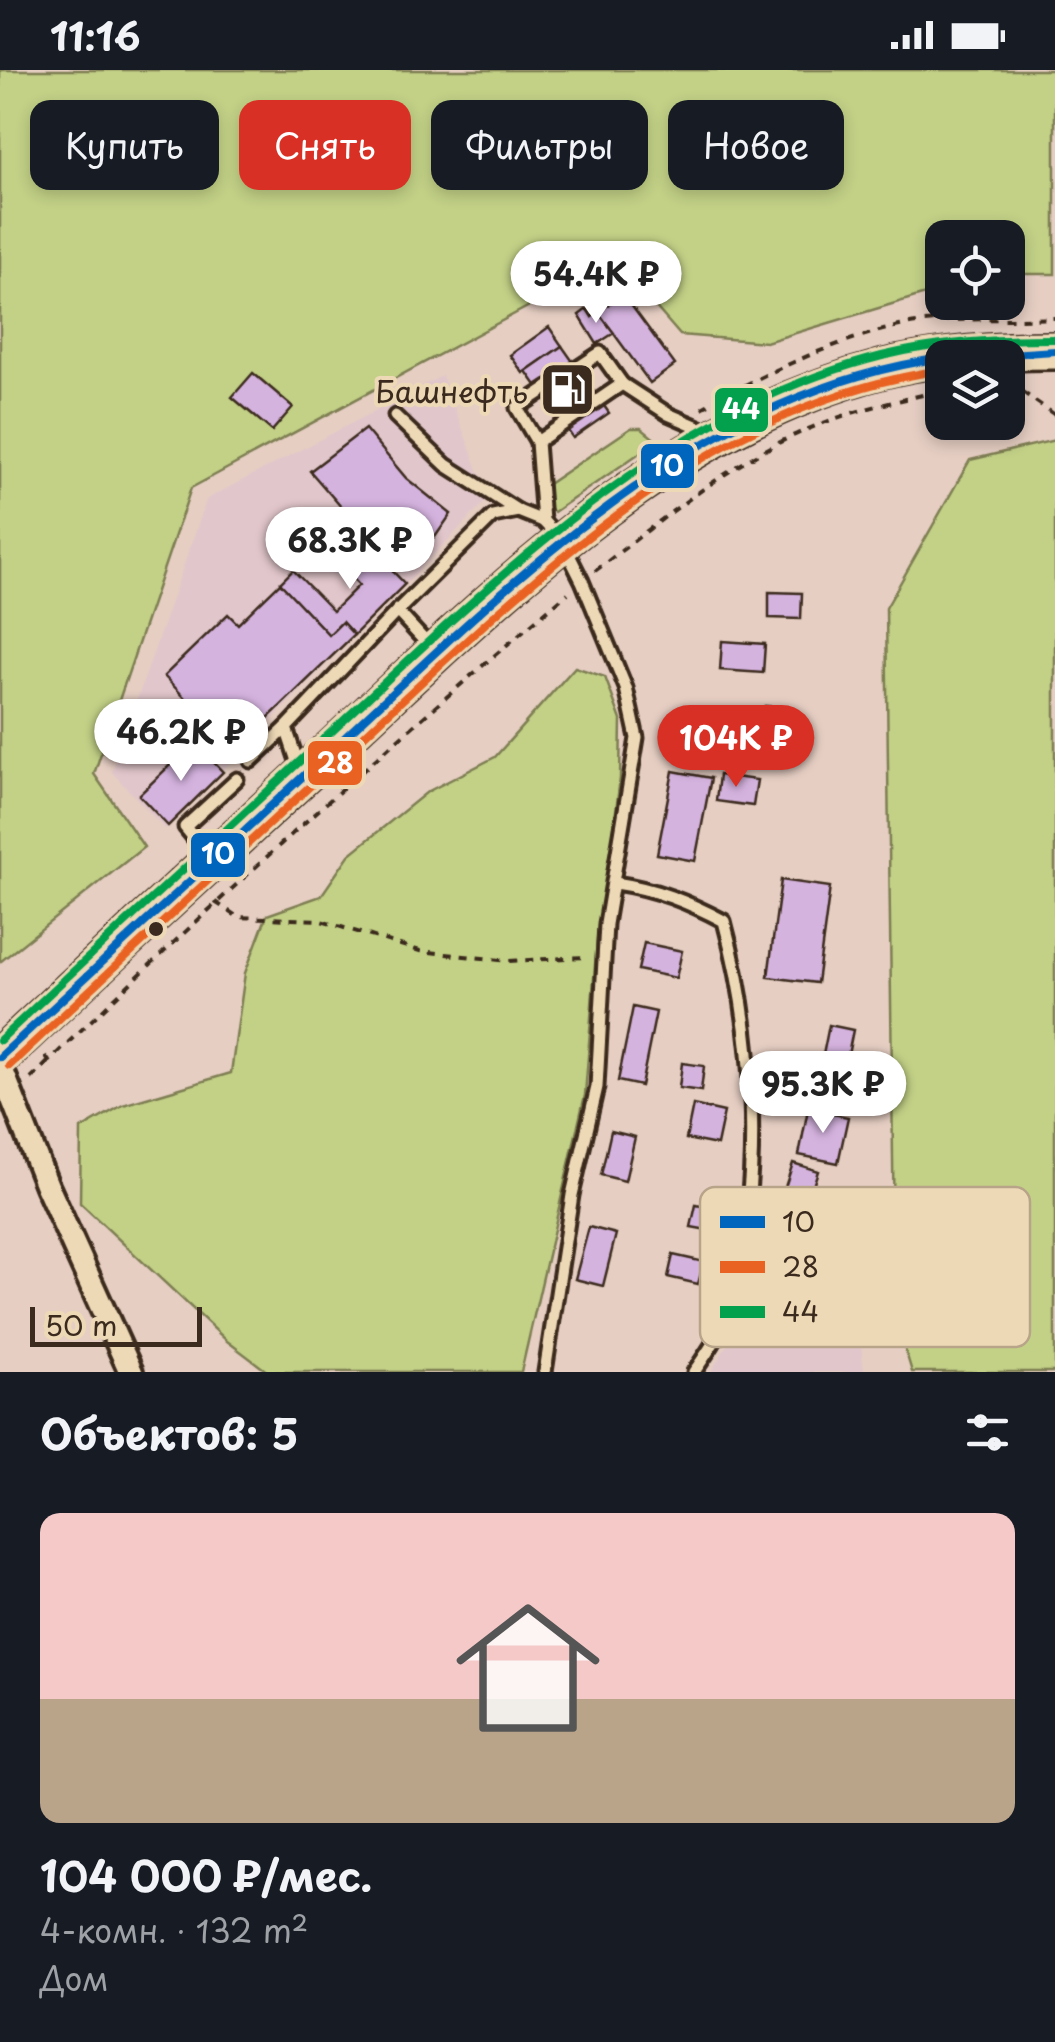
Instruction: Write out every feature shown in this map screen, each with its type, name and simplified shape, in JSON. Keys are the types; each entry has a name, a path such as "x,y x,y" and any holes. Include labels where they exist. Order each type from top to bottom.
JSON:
{"main road":[{"path":"0,1057 436,652 552,531 718,435 822,390 880,370 936,358 1055,350"}],"street":[{"path":"0,1066 46,1186 131,1372"}],"lane":[{"path":"546,1372 572,1195 597,1088 606,924 616,883 637,738 626,688 582,581 552,531 537,442 517,408 600,352 622,384 668,414 718,435"},
{"path":"537,442 622,384"},
{"path":"395,416 446,465 552,531"},
{"path":"251,761 493,516 518,511"},
{"path":"396,611 436,652"},
{"path":"286,728 302,777"},
{"path":"212,861 185,827 237,779"},
{"path":"616,883 653,889 687,901 724,922 734,958 748,1068 754,1162 751,1187"},
{"path":"694,1372 710,1347"}],"path":[{"path":"204,912 426,712 582,581 713,481 764,450 836,418 925,394"},
{"path":"1025,394 1055,414"},
{"path":"215,902 238,917 318,920 420,951 509,961 605,956"}],"shaded area":[{"path":"442,376 489,498 165,829 112,772 207,499"},
{"path":"726,1347 861,1347 864,1372 711,1372"}],"green space":[{"path":"0,70 1055,70 1055,274 1025,274 1025,220 925,220 925,294 766,342 680,335 615,260 191,488 94,774 144,847 0,962"},
{"path":"631,428 641,428 657,441 554,512 549,508 548,484"},
{"path":"1055,440 1055,1372 912,1372 904,1347 1030,1347 1030,1187 893,1187 886,608 970,460"},
{"path":"575,667 605,677 621,720 620,778 598,927 585,1095 521,1372 268,1372 227,1341 80,1203 81,1129 123,1105 231,1073 245,973 267,915 321,896 349,855 427,792 495,757"}],"building":[{"path":"623,294 675,365 650,383 598,312"},
{"path":"587,309 592,317 598,312 614,333 597,344 579,315"},
{"path":"549,327 562,346 523,373 510,355"},
{"path":"562,346 609,413 573,438 526,371"},
{"path":"253,373 293,407 272,431 232,397"},
{"path":"365,429 406,478 451,514 424,553 415,549 395,569 310,471"},
{"path":"364,541 405,584 354,635 342,622 329,635 280,583 293,570 333,611 359,585 340,565"},
{"path":"280,583 329,635 342,622 354,635 235,750 164,676 228,614 238,624"},
{"path":"769,592 802,593 801,619 769,618"},
{"path":"722,641 765,644 763,673 720,670"},
{"path":"765,706 792,708 790,744 763,743"},
{"path":"194,742 223,772 168,826 139,795"},
{"path":"673,771 711,778 695,861 657,854"},
{"path":"719,775 757,780 753,806 716,801"},
{"path":"781,880 830,887 817,983 768,977"},
{"path":"644,943 682,951 676,978 638,970"},
{"path":"633,1007 656,1012 641,1086 618,1081"},
{"path":"829,1025 853,1030 839,1100 815,1095"},
{"path":"682,1063 704,1066 701,1091 679,1088"},
{"path":"693,1105 724,1112 717,1145 686,1139"},
{"path":"808,1109 848,1117 838,1163 799,1155"},
{"path":"611,1131 635,1137 625,1181 601,1175"},
{"path":"793,1163 818,1171 813,1187 785,1187"},
{"path":"696,1205 700,1206 700,1229 691,1227"},
{"path":"589,1227 616,1234 603,1286 575,1279"},
{"path":"673,1255 700,1261 698,1284 668,1277"}],"transit line":[{"name":"44","path":"0,1040 515,564 651,461 724,418 801,382 882,356 968,342 1055,339"},
{"name":"10","path":"1025,353 1055,351"},
{"name":"10","path":"0,1057 463,627 607,507 684,455 765,412 851,379 925,362"},
{"name":"28","path":"9,1066 470,637 612,519 688,467 768,424 852,391 925,374"}],"place":[{"name":"Башнефть","path":"567,390"}]}
